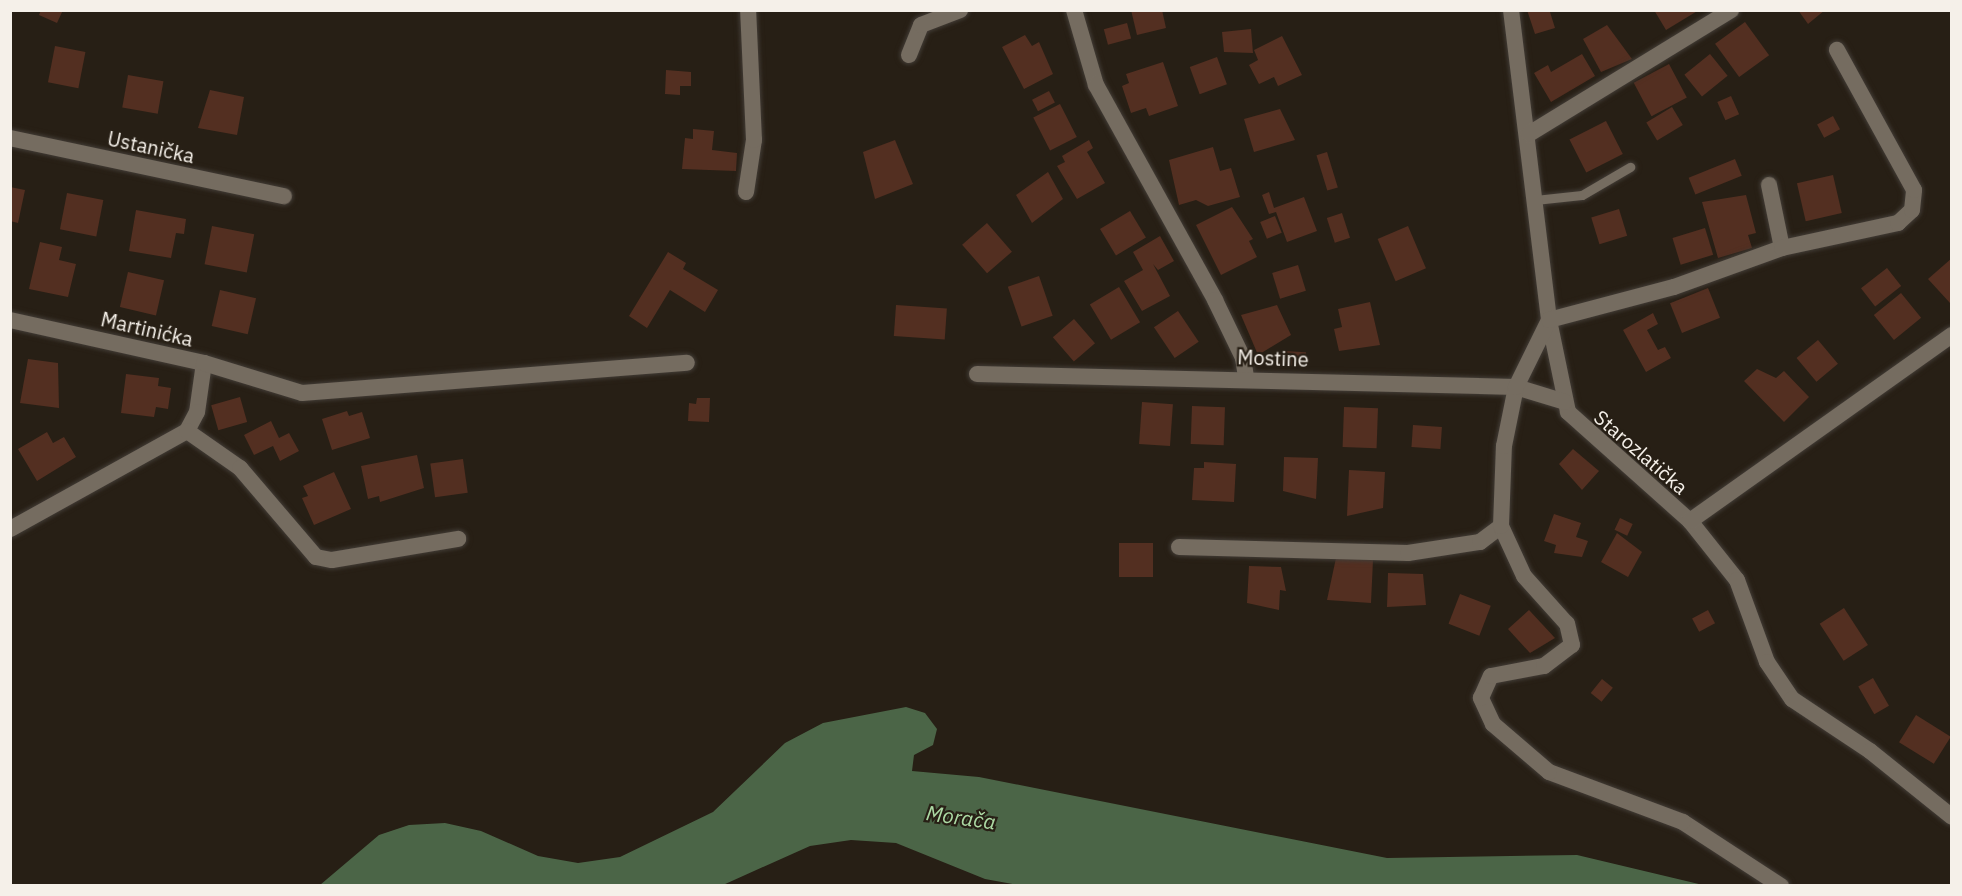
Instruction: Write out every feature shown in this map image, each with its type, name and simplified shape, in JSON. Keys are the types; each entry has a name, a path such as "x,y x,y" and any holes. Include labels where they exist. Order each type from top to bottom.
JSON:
{"street":[{"path":"746,192 754,140 748,10"},
{"path":"909,54 921,25 960,10"},
{"path":"1074,10 1096,85 1215,300 1243,358 1246,378"},
{"name":"Starozlatička","path":"1511,10 1529,134 1549,320 1565,402 1580,428 1690,521 1737,580 1767,662 1792,699 1870,752 1952,817"},
{"path":"1529,134 1731,10"},
{"path":"1781,885 1683,822 1549,772 1493,724 1481,698 1491,676 1544,666 1572,645 1573,634 1524,576 1501,526 1504,446 1516,387 1549,320 1674,287 1782,248 1898,223 1916,202 1837,50"},
{"name":"Ustanička","path":"10,138 284,196"},
{"path":"1769,185 1782,248"},
{"name":"Martinićka","path":"10,320 204,363 197,412 187,431"},
{"path":"1690,521 1952,335"},
{"path":"204,363 302,393 687,363"},
{"name":"Mostine","path":"977,374 1246,378 1516,387 1565,402"},
{"path":"10,529 187,431 240,468 316,557 332,560 458,539"},
{"path":"1179,547 1408,553 1480,542 1501,526"}],"lane":[{"path":"1535,200 1582,195 1630,167"}],"water":[{"name":"Morača","path":"906,707 925,713 937,729 933,745 914,755 912,771 979,777 1387,858 1577,855 1703,885 1018,885 985,879 896,843 851,840 810,846 723,885 320,885 379,835 409,825 445,823 481,831 538,856 578,863 620,857 713,812 785,743 823,723"}],"building":[{"path":"41,10 63,10 57,23 39,15"},
{"path":"1131,10 1162,10 1166,28 1137,35"},
{"path":"1527,10 1550,12 1555,28 1535,34"},
{"path":"1654,10 1699,10 1666,30"},
{"path":"1798,10 1825,10 1808,24"},
{"path":"1745,22 1769,55 1739,77 1715,44"},
{"path":"1127,23 1131,38 1108,45 1104,29"},
{"path":"1607,25 1632,59 1601,72 1583,39"},
{"path":"1251,29 1253,53 1224,52 1222,32"},
{"path":"1025,35 1032,46 1039,42 1053,74 1024,89 1002,47"},
{"path":"1282,36 1302,75 1278,86 1274,77 1259,84 1249,65 1258,60 1254,50"},
{"path":"55,46 85,52 78,88 48,82"},
{"path":"1582,54 1595,76 1551,102 1534,73 1548,65 1551,72"},
{"path":"1710,54 1728,76 1702,97 1684,75"},
{"path":"1217,57 1227,84 1200,94 1190,67"},
{"path":"1163,62 1178,106 1149,116 1146,108 1131,113 1122,86 1129,83 1126,74"},
{"path":"1669,64 1687,98 1652,116 1634,83"},
{"path":"666,70 691,72 691,86 680,86 680,95 665,94"},
{"path":"128,75 163,81 158,114 122,107"},
{"path":"210,90 244,97 237,135 198,128"},
{"path":"1049,91 1055,103 1038,111 1032,100"},
{"path":"1731,96 1739,114 1725,120 1717,102"},
{"path":"1060,104 1077,137 1050,151 1033,118"},
{"path":"1672,107 1683,125 1657,140 1646,122"},
{"path":"1280,109 1295,140 1254,152 1244,119"},
{"path":"1833,116 1840,129 1824,138 1817,124"},
{"path":"1606,121 1623,154 1586,173 1569,140"},
{"path":"693,129 714,131 712,150 737,153 736,171 682,169 685,138 693,139"},
{"path":"895,140 913,184 875,199 863,152"},
{"path":"1089,140 1093,148 1087,152 1105,183 1077,199 1057,166 1065,162 1062,156"},
{"path":"1213,147 1220,171 1231,168 1240,197 1208,206 1196,200 1179,205 1169,160"},
{"path":"1327,152 1338,187 1327,191 1316,155"},
{"path":"1735,159 1742,176 1695,194 1689,178"},
{"path":"1048,172 1063,199 1032,223 1016,195"},
{"path":"1833,175 1842,213 1806,221 1797,183"},
{"path":"10,187 25,190 18,223 10,221"},
{"path":"1269,192 1274,208 1304,197 1317,231 1287,242 1276,212 1269,214 1262,195"},
{"path":"67,193 103,200 96,236 60,229"},
{"path":"1746,195 1756,233 1748,235 1752,248 1718,258 1702,202"},
{"path":"1232,207 1253,239 1249,241 1257,257 1221,275 1196,225"},
{"path":"1619,209 1627,236 1599,244 1591,217"},
{"path":"136,210 186,219 184,234 176,233 171,258 129,251"},
{"path":"1130,211 1146,238 1116,256 1100,229"},
{"path":"1342,213 1350,238 1335,243 1327,218"},
{"path":"1275,216 1282,233 1267,239 1260,222"},
{"path":"987,223 1012,252 987,273 962,245"},
{"path":"212,226 254,234 247,272 205,264"},
{"path":"1408,226 1426,268 1396,281 1378,239"},
{"path":"1705,228 1713,255 1681,265 1672,238"},
{"path":"1160,236 1174,261 1158,270 1153,264 1170,296 1142,311 1124,281 1143,270 1133,252"},
{"path":"40,242 62,247 59,260 76,264 68,297 29,289"},
{"path":"668,252 686,263 683,269 718,290 705,312 670,290 647,328 629,316"},
{"path":"1952,258 1952,301 1950,303 1928,279"},
{"path":"1298,265 1306,291 1280,299 1272,273"},
{"path":"1887,268 1901,286 1875,306 1861,288"},
{"path":"128,272 164,280 156,315 120,307"},
{"path":"1039,276 1053,316 1021,326 1008,287"},
{"path":"1119,287 1140,322 1111,340 1090,305"},
{"path":"1708,288 1720,318 1682,333 1670,303"},
{"path":"220,290 256,298 248,334 212,326"},
{"path":"1901,293 1921,318 1894,340 1874,315"},
{"path":"1370,302 1380,345 1339,351 1334,329 1342,327 1338,309"},
{"path":"896,305 947,309 945,339 894,336"},
{"path":"1277,305 1291,335 1258,355 1241,315"},
{"path":"1178,311 1199,342 1175,358 1154,327"},
{"path":"1653,313 1658,324 1647,330 1658,350 1665,347 1671,358 1646,372 1623,330"},
{"path":"1074,319 1095,343 1074,362 1053,337"},
{"path":"1818,340 1838,364 1816,382 1797,358"},
{"path":"1284,351 1306,352 1305,366 1283,365"},
{"path":"28,359 58,363 59,408 20,403"},
{"path":"1757,369 1776,378 1784,371 1809,397 1784,422 1744,381"},
{"path":"126,374 159,378 158,386 171,388 168,409 156,407 154,417 121,413"},
{"path":"240,397 247,422 218,430 211,405"},
{"path":"697,398 710,398 709,422 688,421 689,403 696,404"},
{"path":"1142,402 1173,404 1170,446 1139,444"},
{"path":"1192,406 1225,407 1224,445 1191,444"},
{"path":"1344,407 1378,408 1377,448 1343,447"},
{"path":"347,411 349,416 362,412 370,438 332,450 322,419"},
{"path":"271,421 279,438 289,433 299,451 280,461 273,446 254,455 244,435"},
{"path":"1413,425 1442,427 1440,449 1411,447"},
{"path":"47,432 53,443 64,437 76,457 37,481 18,449"},
{"path":"1573,449 1599,471 1582,490 1559,464"},
{"path":"417,455 424,488 380,502 379,496 368,499 361,466"},
{"path":"1284,457 1318,458 1316,499 1283,491"},
{"path":"463,459 468,493 435,497 430,464"},
{"path":"1204,462 1236,464 1234,502 1192,500 1194,468 1204,468"},
{"path":"1349,470 1385,472 1383,508 1347,516"},
{"path":"334,472 351,509 314,525 302,498 308,496 303,486"},
{"path":"1554,514 1581,523 1576,537 1588,541 1582,557 1554,553 1556,545 1544,541"},
{"path":"1620,518 1633,524 1627,536 1615,530"},
{"path":"1617,533 1642,552 1628,577 1601,562"},
{"path":"1119,543 1153,543 1153,577 1119,577"},
{"path":"1336,558 1373,560 1371,603 1327,600"},
{"path":"1249,566 1281,567 1286,591 1280,590 1279,610 1247,603"},
{"path":"1388,573 1423,574 1426,605 1387,607"},
{"path":"1460,594 1491,606 1479,636 1449,624"},
{"path":"1844,608 1868,645 1844,661 1820,624"},
{"path":"1529,610 1555,638 1530,653 1508,629"},
{"path":"1708,610 1715,623 1699,632 1692,618"},
{"path":"1873,678 1889,706 1874,714 1858,686"},
{"path":"1602,679 1613,688 1602,702 1591,693"},
{"path":"1916,715 1951,737 1934,764 1899,742"}]}
